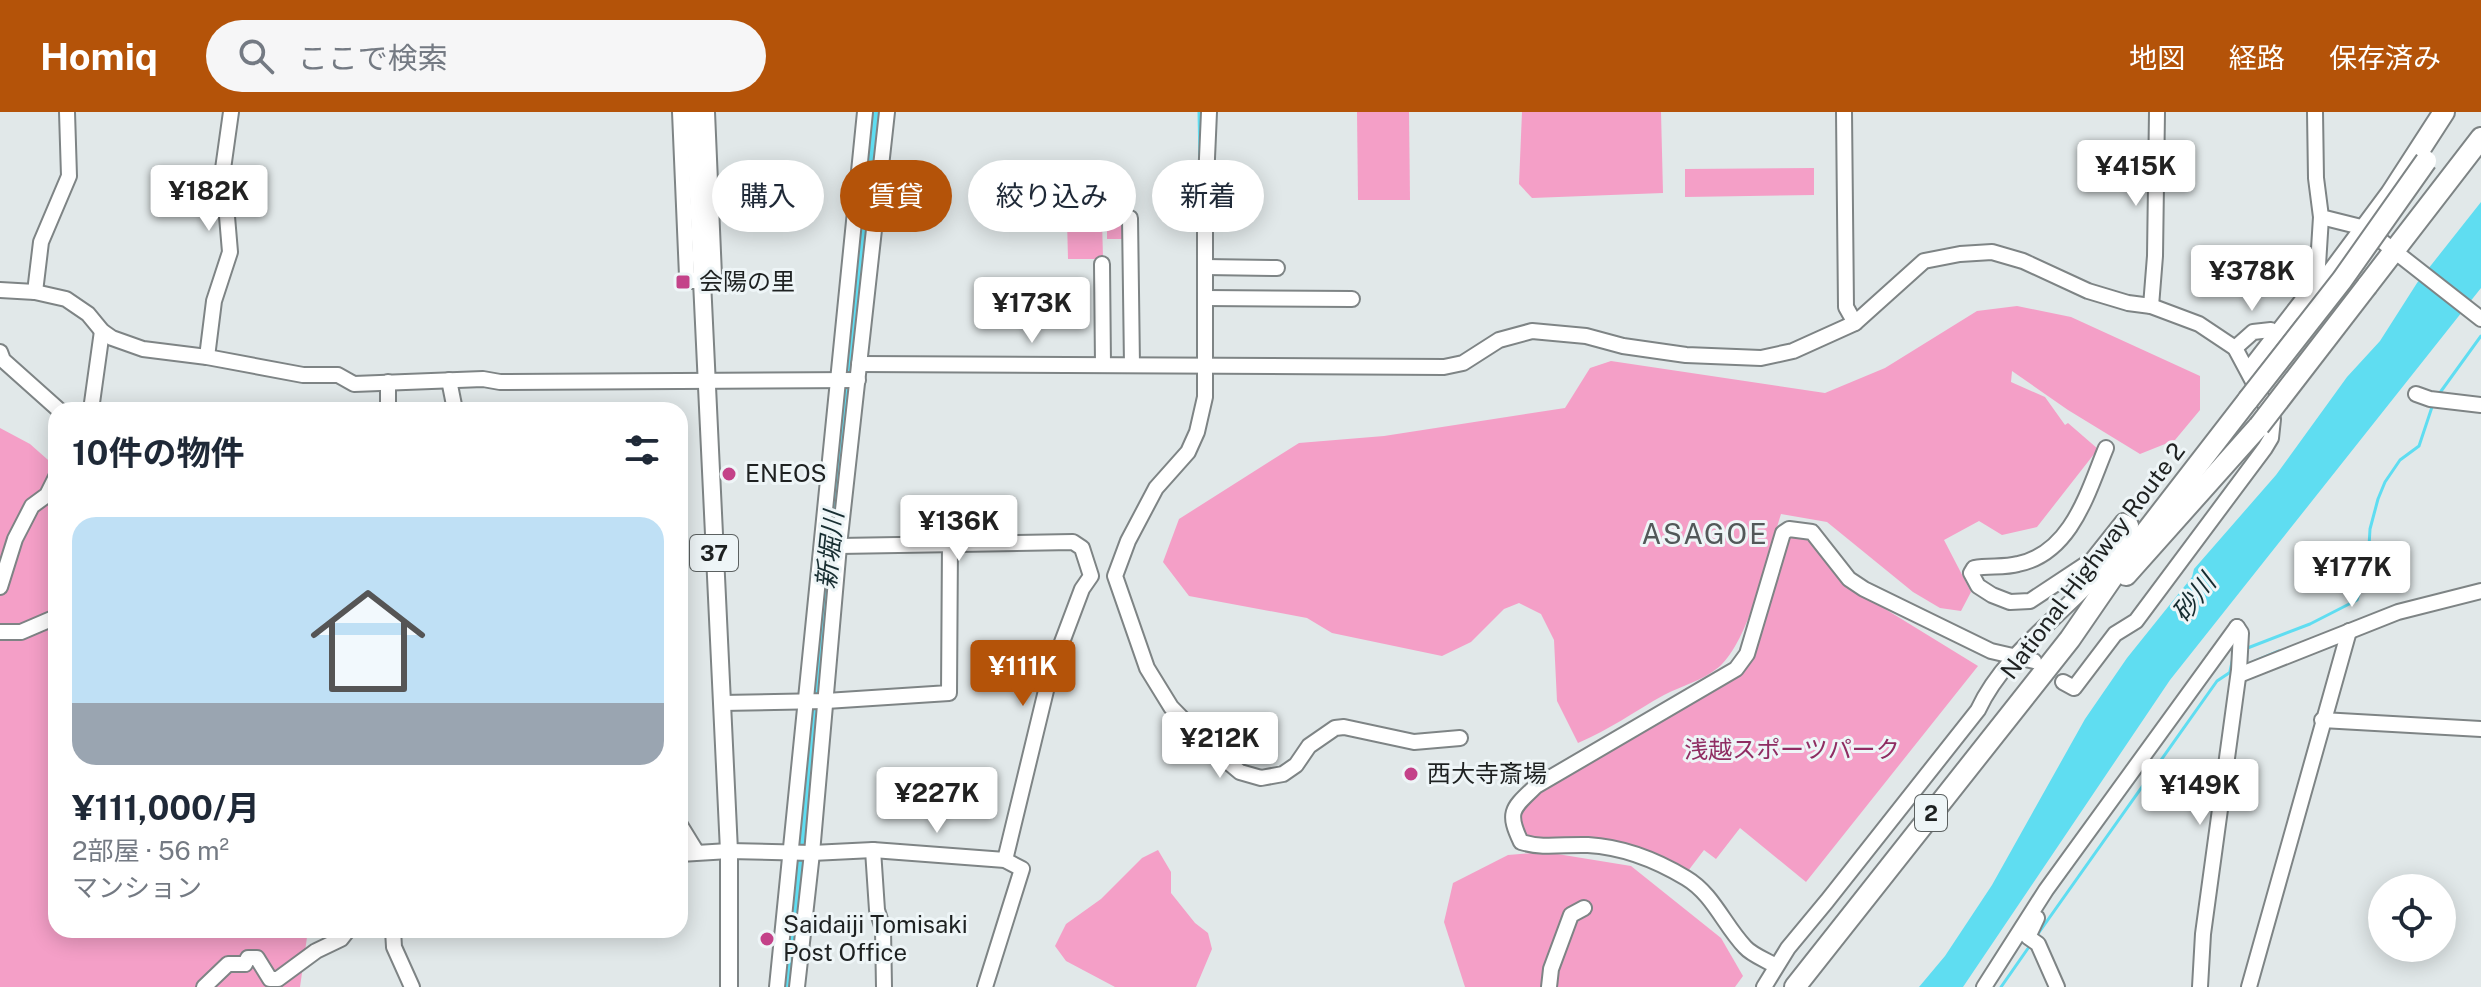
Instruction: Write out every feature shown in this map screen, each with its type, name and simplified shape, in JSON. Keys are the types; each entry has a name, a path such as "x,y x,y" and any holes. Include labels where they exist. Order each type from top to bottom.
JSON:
{"highway":[{"path":"2244,397 2342,280 2425,152 2444,112"},
{"path":"2244,397 2362,227 2457,112"},
{"path":"2070,639 2259,426 2395,250 2472,160 2481,138"},
{"name":"National Highway Route 2","path":"1795,987 2070,639 2182,470 2244,397"}],"main road":[{"name":"37","path":"694,114 729,851 729,987"}],"street":[{"path":"35,292 41,242 69,176 67,112"},
{"path":"207,357 214,301 230,252 223,169 231,112"},
{"path":"797,987 801,853 854,305 865,112"},
{"path":"777,987 801,853 824,619 839,546 847,379 859,364 854,305 887,112"},
{"path":"1209,112 1205,397 1197,432 1188,452 1156,488 1128,541 1115,576 1147,668 1171,707 1211,748 1240,772 1261,778 1283,774 1296,765 1309,746 1335,728 1344,727 1414,742 1460,738"},
{"path":"1844,112 1846,307 1855,323"},
{"path":"2151,306 2155,256 2157,112"},
{"path":"2248,370 2317,281 2321,217 2316,178 2315,112"},
{"path":"2362,227 2434,112"},
{"path":"2321,217 2362,227 2475,315"},
{"path":"1130,232 1132,365"},
{"path":"859,364 1444,367 1463,363 1499,340 1532,331 1586,336 1623,346 1686,355 1761,358 1793,351 1855,323 1924,261 1992,252 2023,261 2088,291 2128,303 2151,306 2199,324 2235,348 2273,419 2271,438 2265,448 2136,621 2115,634 2074,688 2063,682"},
{"path":"1102,264 1103,365"},
{"path":"1205,267 1277,268"},
{"path":"0,290 35,292 66,299 88,314 112,338 143,349 303,375 338,375 354,384 449,380 847,379"},
{"path":"1205,298 1352,299"},
{"path":"2235,348 2253,332 2271,330 2275,334"},
{"path":"92,402 102,331"},
{"path":"0,352 3,360 50,402"},
{"path":"449,380 453,402"},
{"path":"388,382 388,402"},
{"path":"2416,394 2435,400 2481,405"},
{"path":"1764,987 1813,914 1827,901 1978,710 1984,697 2015,657 2090,583 2131,525 2123,521 2092,560 2030,601 2010,602 1974,583 1972,570 2022,564 2061,541 2076,518 2106,448"},
{"path":"0,587 15,539 32,506 48,493"},
{"path":"1776,966 1746,949 1705,893 1689,879 1631,852 1588,845 1534,846 1521,842 1512,824 1515,805 1536,786 1736,669 1747,654 1783,533 1789,529 1812,532 1849,579 1864,589 1991,651 2034,661"},
{"path":"839,546 1073,542 1082,548 1091,576"},
{"path":"722,703 949,693 950,544"},
{"path":"1005,860 1050,674 1082,589 1091,576 1105,573 1115,576"},
{"path":"2239,672 2398,612 2481,591"},
{"path":"0,632 21,632 48,620"},
{"path":"1984,987 2046,890 2237,627 2241,643 2239,672 2203,934 2200,987"},
{"path":"2249,987 2349,631"},
{"path":"2322,720 2481,729"},
{"path":"688,838 696,851"},
{"path":"873,850 877,910 883,929 884,987"},
{"path":"688,852 873,850 1005,860 1022,869 985,987"},
{"path":"2046,890 2028,937 2034,942 2057,987"},
{"path":"1549,987 1551,969 1571,915 1584,908"},
{"path":"204,987 228,964 245,964 248,958 257,958 270,979 278,979 316,951 342,938"},
{"path":"393,938 394,947 412,987"}],"green space":[{"path":"1357,112 1409,112 1410,200 1358,200"},
{"path":"1522,112 1661,112 1663,193 1532,198 1519,184"},
{"path":"1814,168 1814,195 1685,197 1685,169"},
{"path":"1067,232 1102,232 1103,259 1068,259"},
{"path":"1107,232 1123,232 1123,239 1107,239"},
{"path":"2017,306 2071,317 2200,376 2200,410 2175,440 2140,454 2012,371 2011,382 2045,397 2065,425 2068,423 2098,449 2037,527 2002,535 1979,521 1944,540 1971,592 1961,611 1940,608 1913,592 1827,522 1781,514 1749,617 1730,654 1719,667 1578,743 1557,701 1554,640 1541,614 1519,603 1504,609 1471,642 1442,656 1332,633 1307,618 1189,596 1163,562 1179,519 1299,443 1384,436 1565,408 1590,368 1611,361 1825,393 1885,368 1977,311"},
{"path":"0,428 30,444 48,460 48,938 307,938 300,987 0,987"},
{"name":"浅越スポーツパーク","path":"1792,534 1812,541 1835,575 1851,588 1978,666 1806,882 1740,828 1716,859 1704,850 1688,871 1618,843 1542,840 1522,833 1518,811 1527,799 1734,676 1785,537"},
{"path":"1158,850 1171,872 1171,893 1195,923 1208,933 1212,949 1196,987 1115,987 1066,961 1055,946 1066,924 1101,899 1142,858"},
{"path":"1545,852 1631,866 1721,938 1743,976 1735,987 1465,987 1444,922 1453,883 1508,855"}],"water":[{"name":"砂川","path":"2481,202 2481,288 2170,680 1963,987 1919,987 1945,956 1992,885 2085,719 2127,658 2192,577 2194,569 2276,475 2347,377 2380,341 2417,283"}],"waterway":[{"name":"新堀川","path":"785,987 874,112"},
{"path":"1199,112 1200,160"},
{"path":"2439,394 2481,336"},
{"path":"2245,649 2310,624 2357,600 2368,563 2370,529 2378,499 2400,460 2419,446 2433,404"},
{"path":"2246,665 2279,651"},
{"path":"2230,671 2234,653"},
{"path":"2035,938 2217,681 2235,669"},
{"path":"2001,987 2031,944"}],"place":[{"name":"会陽の里","path":"683,282"},
{"name":"ENEOS","path":"729,474"},
{"name":"西大寺斎場","path":"1411,774"},
{"name":"Saidaiji Tomisaki Post Office","path":"767,939"}],"district":[{"name":"ASAGOE","path":"1705,534"}]}
